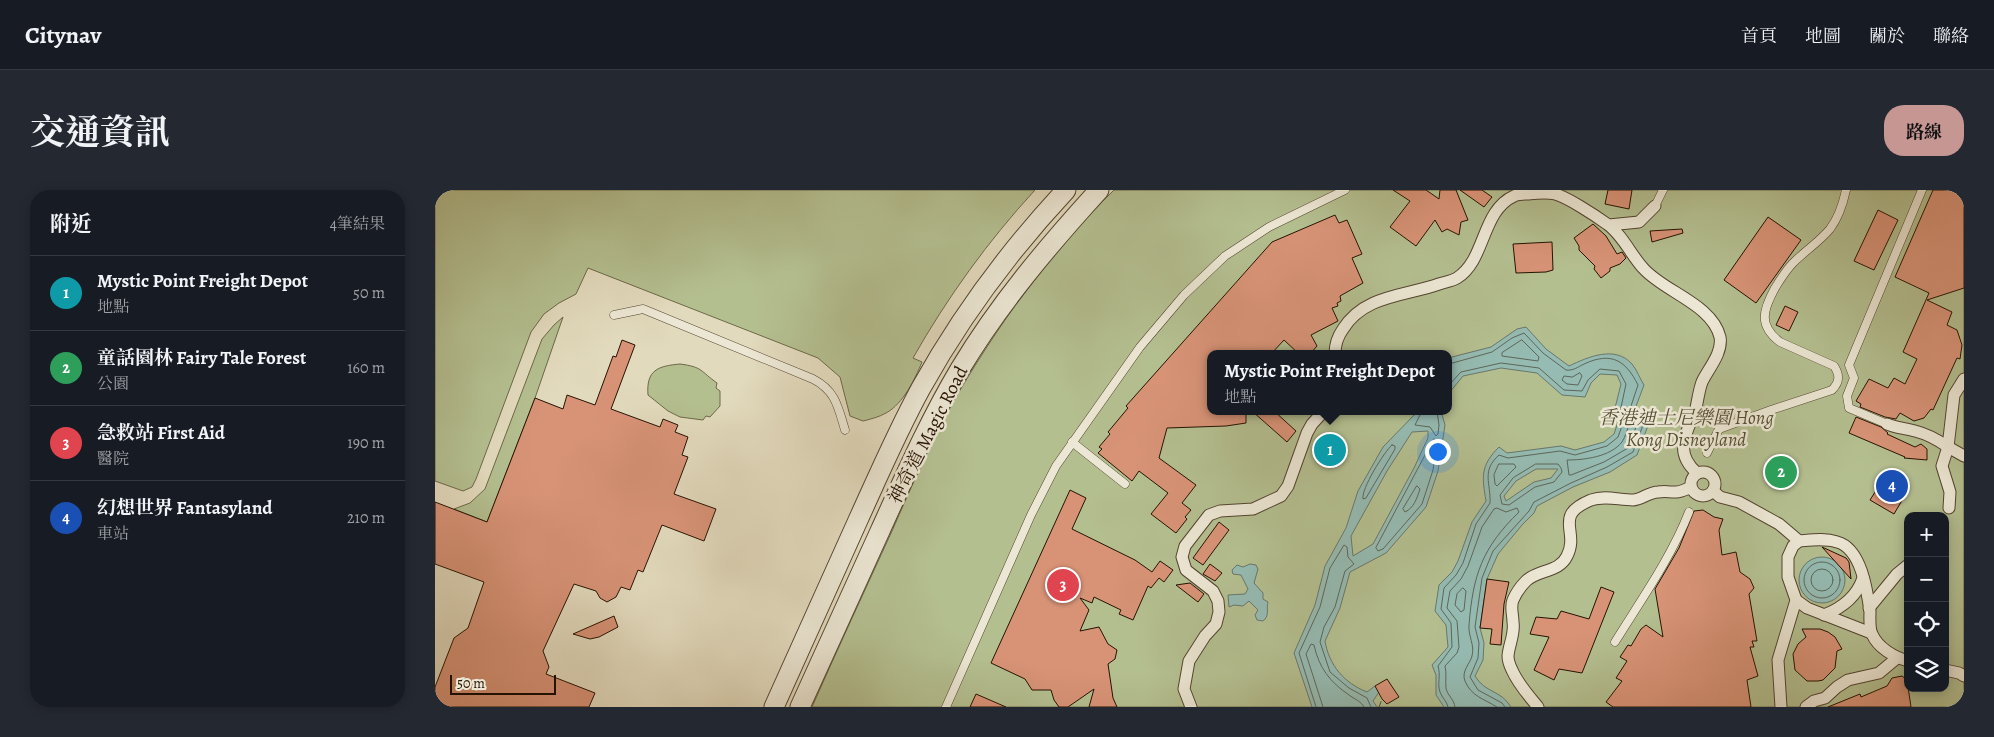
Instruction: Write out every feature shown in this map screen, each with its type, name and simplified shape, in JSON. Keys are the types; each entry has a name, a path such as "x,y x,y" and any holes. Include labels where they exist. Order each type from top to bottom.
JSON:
{"street":[{"name":"神奇道 Magic Road","path":"774,707 891,448 921,389 945,347 983,290 1014,250 1066,190"},
{"name":"神奇道 Magic Road","path":"800,707 909,466 947,393 981,336 1003,305 1033,265 1099,190"},
{"path":"1336,350 1337,341 1345,325 1354,315 1371,303 1392,295 1421,290 1456,278 1471,267 1493,217 1514,196 1543,192 1557,194 1609,225 1643,268 1661,285 1684,297 1707,316 1715,326 1720,338 1720,346 1701,384 1695,409 1685,435 1683,450 1691,468 1697,473"},
{"path":"1609,225 1639,222 1655,206"},
{"path":"1949,508 1950,492 1942,466 1948,447 1954,395 1964,379"},
{"path":"1191,707 1184,688 1189,661 1205,636 1216,624 1219,612 1218,601 1213,591 1187,570 1182,557 1185,546 1209,515 1220,510 1253,509 1281,496 1288,486 1307,433 1320,415"},
{"path":"1887,424 1933,437 1964,456"},
{"path":"1705,472 1712,475 1715,483 1713,491 1706,496 1699,496 1691,487 1691,479 1697,473 1705,472"},
{"path":"1538,707 1523,689 1512,670 1508,657 1512,640 1513,622 1511,608 1513,600 1525,581 1559,567 1567,556 1570,544 1571,513 1576,508 1602,497 1635,500 1657,492 1673,493 1691,487"},
{"path":"1713,491 1721,497 1739,502 1779,524 1799,541"},
{"path":"1806,707 1814,701 1825,698 1848,680 1879,673 1902,659 1884,649 1871,633 1807,608 1796,600 1788,578 1788,557 1793,546 1799,541 1824,539 1847,546 1856,558 1863,578 1869,608 1871,633"},
{"path":"1869,608 1904,568"},
{"path":"1824,614 1837,610 1846,603 1861,585 1863,578"},
{"path":"1781,707 1778,660 1796,600"},
{"path":"1949,671 1964,676"}],"lane":[{"path":"946,707 1031,515 1056,466 1140,347 1184,295 1225,256 1269,226 1345,190"},
{"path":"1655,206 1663,190"},
{"path":"1707,453 1719,429 1833,390 1837,386 1839,378 1834,366 1780,342 1768,331 1764,314 1768,301 1792,263 1831,227 1841,209 1846,190"},
{"path":"1887,424 1849,408 1847,396 1854,378 1849,365 1922,190"},
{"path":"614,315 643,309 813,379 825,385 834,396 845,430"},
{"path":"1072,442 1125,484"},
{"path":"1615,642 1652,582 1689,512"}],"green space":[{"path":"435,190 1035,190 1001,229 969,271 940,314 913,358 922,362 912,383 898,404 878,417 863,421 850,416 840,377 818,358 588,268 576,294 544,314 531,332 476,479 472,487 463,491 435,481"},
{"name":"香港迪士尼樂園 Hong Kong Disneyland","path":"1114,190 1964,190 1964,707 812,707 921,467 952,404 987,347 1046,265 1090,214"},
{"path":"563,317 535,398 487,522 454,509 470,503 485,489 542,339"},
{"path":"680,364 701,370 717,383 716,388 720,391 720,406 710,417 706,416 703,420 680,417 668,411 648,395 649,380 655,371 665,366"}],"water":[{"path":"1526,327 1546,349 1569,366 1601,354 1618,355 1625,358 1634,366 1644,385 1635,409 1649,423 1637,455 1610,472 1573,487 1537,506 1534,513 1498,554 1487,579 1480,628 1484,643 1483,660 1475,676 1483,686 1503,697 1511,707 1444,707 1436,695 1436,675 1432,665 1448,647 1446,625 1435,611 1439,585 1452,572 1472,522 1486,501 1483,478 1488,460 1499,447 1507,453 1561,446 1575,450 1604,442 1614,434 1618,422 1614,412 1621,384 1617,375 1600,374 1591,383 1585,397 1562,395 1537,373 1501,368 1463,376 1452,389 1452,357 1491,347 1517,329","holes":["1536,469 1558,469 1551,478 1534,482 1506,501 1504,496 1516,481"]},
{"path":"1414,415 1442,415 1445,425 1438,471 1426,507 1386,553 1350,572 1340,608 1325,641 1334,665 1351,684 1367,692 1375,686 1379,692 1373,701 1377,707 1312,707 1294,653 1315,605 1325,566 1346,528 1358,491 1383,447","holes":["1428,431 1428,438 1373,544 1353,556 1351,536 1387,471 1412,432"]},
{"path":"1822,557 1835,561 1841,567 1845,580 1841,593 1835,599 1822,603 1809,599 1803,593 1799,580 1803,567 1809,561"},
{"path":"1250,564 1256,565 1258,569 1254,583 1263,593 1263,599 1268,602 1267,615 1263,621 1257,620 1255,615 1258,610 1249,601 1243,606 1234,605 1229,607 1228,595 1245,594 1248,589 1241,575 1233,574 1232,570 1237,565 1243,567"}],"building":[{"path":"1393,190 1426,190 1439,199 1440,190 1456,190 1468,220 1461,222 1459,235 1447,229 1442,232 1435,220 1416,246 1390,227 1410,201"},
{"path":"1460,190 1482,190 1492,197 1484,207"},
{"path":"1608,190 1632,190 1629,209 1605,204"},
{"path":"1933,190 1964,190 1964,288 1927,300 1952,312 1947,325 1957,330 1962,345 1960,359 1957,358 1933,410 1931,409 1924,418 1914,421 1900,413 1896,419 1885,417 1860,407 1861,404 1856,401 1869,379 1888,388 1894,378 1905,384 1917,359 1903,352 1929,293 1895,277"},
{"path":"1878,210 1898,220 1874,270 1854,261"},
{"path":"1335,215 1339,223 1347,220 1362,254 1352,258 1363,283 1340,296 1341,301 1337,303 1338,306 1332,308 1338,321 1311,335 1317,346 1314,350 1295,350 1284,340 1275,350 1207,350 1207,415 1246,415 1246,423 1226,426 1167,428 1159,458 1196,485 1182,503 1191,510 1185,517 1187,519 1176,533 1151,514 1168,493 1139,471 1132,481 1098,453 1102,449 1099,447 1110,434 1108,432 1128,408 1126,406 1272,242"},
{"path":"1768,217 1801,240 1756,303 1724,280"},
{"path":"1593,224 1606,236 1617,254 1622,252 1626,258 1620,264 1610,268 1610,271 1601,278 1594,269 1595,266 1579,250 1579,246 1574,238"},
{"path":"1682,229 1683,233 1652,242 1650,231"},
{"path":"1552,242 1553,270 1516,273 1513,244"},
{"path":"1785,306 1798,312 1789,331 1776,325"},
{"path":"622,340 635,345 611,409 660,427 663,419 678,425 675,432 688,437 682,455 688,457 674,494 716,509 704,541 662,525 643,572 638,570 630,590 621,587 616,597 607,602 600,598 596,591 574,584 543,651 549,667 546,674 595,693 589,707 435,707 435,687 454,638 468,628 484,582 435,564 435,502 487,522 535,398 563,409 567,395 595,405 613,356 616,357"},
{"path":"1257,415 1278,415 1296,431 1287,442"},
{"path":"1856,417 1881,427 1887,434 1915,447 1921,444 1927,449 1927,460 1904,458 1849,433"},
{"path":"1326,447 1336,453 1330,464 1319,458"},
{"path":"1881,483 1904,497 1894,514 1870,500"},
{"path":"1070,490 1086,498 1072,529 1135,560 1152,572 1160,561 1173,570 1164,582 1159,578 1151,588 1148,586 1133,620 1119,614 1121,610 1094,597 1092,603 1080,598 1089,610 1080,631 1099,627 1108,644 1117,650 1115,659 1108,664 1113,698 1117,707 1089,707 1094,689 1068,707 1059,707 1054,700 1051,690 1032,690 1025,679 991,663"},
{"path":"1703,510 1714,517 1723,519 1719,530 1722,555 1736,552 1740,572 1750,579 1754,588 1749,594 1757,641 1752,641 1754,647 1750,647 1758,676 1747,680 1751,707 1613,707 1606,702 1622,681 1616,678 1627,661 1620,657 1628,645 1631,646 1641,629 1646,625 1663,637 1655,589 1679,548 1694,511"},
{"path":"1219,522 1229,530 1203,565 1193,558"},
{"path":"1822,547 1846,558 1849,562 1851,579"},
{"path":"1210,564 1222,573 1215,581 1203,574"},
{"path":"1487,579 1509,582 1504,604 1501,645 1490,644 1492,629 1480,628"},
{"path":"1190,583 1204,594 1198,602 1176,585"},
{"path":"1601,587 1614,592 1582,673 1559,669 1554,680 1534,670 1549,637 1530,634 1536,617 1557,619 1561,611 1589,619"},
{"path":"614,616 618,627 599,637 590,639 573,634"},
{"path":"1802,629 1820,629 1828,632 1835,637 1842,649 1837,651 1835,668 1823,680 1807,681 1795,670 1793,654 1798,644 1806,637"},
{"path":"1902,676 1904,678 1904,692 1909,692 1911,707 1828,707 1860,694 1861,697 1887,686 1892,678"},
{"path":"1387,679 1399,697 1387,704 1375,686"},
{"path":"976,694 1006,707 970,707"}],"ferry route":[{"path":"1379,707 1382,699"}],"place":[{"name":"Mystic Point Freight Depot","path":"1330,450"},
{"name":"童話園林 Fairy Tale Forest","path":"1781,472"},
{"name":"幻想世界 Fantasyland","path":"1892,486"},
{"name":"急救站 First Aid","path":"1063,585"}]}
